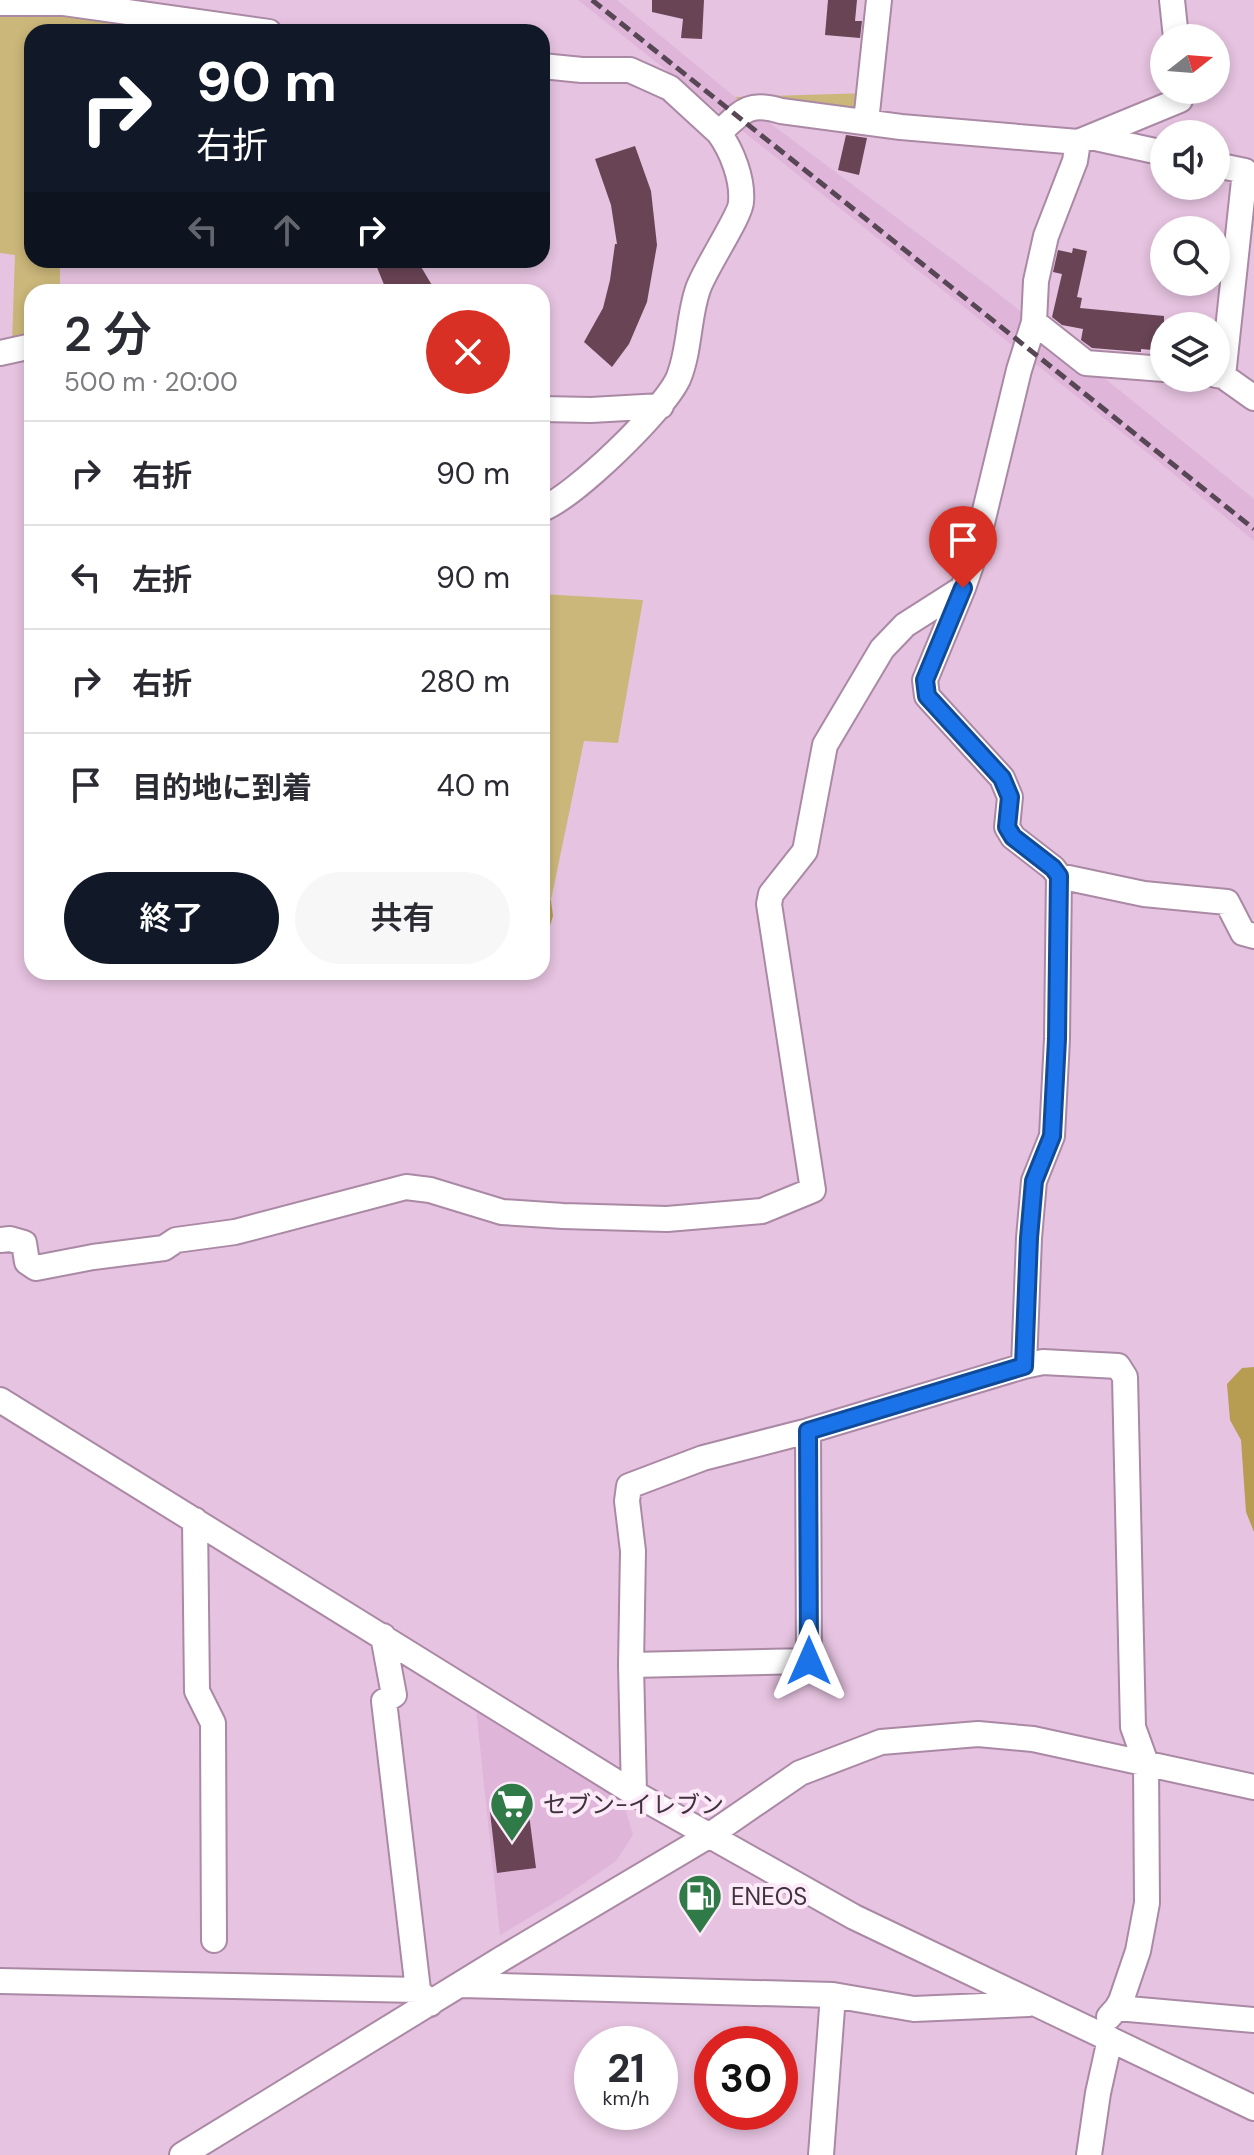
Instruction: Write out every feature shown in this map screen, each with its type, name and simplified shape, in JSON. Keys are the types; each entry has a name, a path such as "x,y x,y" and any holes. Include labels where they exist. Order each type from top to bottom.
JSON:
{"street":[{"path":"866,122 879,0"},
{"path":"1172,0 1175,24"},
{"path":"0,3 64,3 156,24"},
{"path":"550,67 630,70 670,88 719,133 732,151 742,204 698,289 678,378 661,406 583,482 550,506"},
{"path":"1024,1366 1034,1181 1052,1136 1059,876 1013,837 1007,827 1010,797 1002,778 927,696 925,680 974,556 1022,358 1034,322 1036,281 1046,236 1075,161 1084,140 1170,104"},
{"path":"719,133 744,110 763,106 866,122 1084,140 1150,151"},
{"path":"1227,312 1245,171 1230,168"},
{"path":"1034,322 1086,363 1150,368"},
{"path":"0,353 24,348"},
{"path":"1230,383 1254,398"},
{"path":"550,409 661,406"},
{"path":"0,1240 24,1243 27,1262 36,1268 164,1248 176,1240 235,1232 406,1187 430,1190 502,1212 667,1219 762,1211 813,1190 769,904 771,894 805,851 825,745 882,649 905,625 963,588"},
{"path":"1059,876 1144,894 1227,902 1243,933 1254,936"},
{"path":"634,1793 631,1665 633,1551 627,1501 629,1486 703,1458 808,1431 1024,1366 1043,1362 1118,1366 1125,1377 1133,1727 1146,1763 1147,1903 1138,1951 1105,2037 1089,2155"},
{"path":"0,1400 634,1793 854,1917 1254,2108"},
{"path":"631,1665 809,1661 808,1431"},
{"path":"195,1520 197,1691 213,1723 214,1940"},
{"path":"383,1636 394,1695 384,1701 424,1997"},
{"path":"182,2155 424,1997 461,1985 710,1835 800,1773 881,1742 978,1734 1033,1739 1254,1787"},
{"path":"0,1981 424,1997"},
{"path":"461,1985 833,1995 914,2009 1034,2004"},
{"path":"821,2155 833,1995"},
{"path":"1117,2008 1254,2020"}],"shaded area":[{"path":"578,0 617,0 735,97 995,291 1118,389 1254,499 1254,541 1164,466"},
{"path":"65,11 151,23 24,24 24,268 60,268 60,284 24,284 24,339 12,341 15,255 0,253 0,15"},
{"path":"869,93 866,122 752,110 735,97"},
{"path":"550,594 643,600 618,743 584,741 551,900"},
{"path":"550,900 551,900 553,916 550,926"},
{"path":"1254,1367 1254,1532 1246,1512 1241,1440 1230,1420 1227,1384 1242,1368"},
{"path":"476,1709 557,1757 624,1805 633,1835 616,1861 500,1935"}],"building":[{"path":"652,0 704,0 702,39 681,38 683,19 652,12"},
{"path":"828,0 857,0 855,21 862,21 860,38 825,35"},
{"path":"846,135 867,138 859,175 838,170"},
{"path":"635,146 651,191 657,245 647,302 629,344 612,367 584,342 603,308 617,244 611,205 595,159"},
{"path":"1073,248 1087,251 1077,297 1082,298 1080,308 1150,315 1150,350 1141,349 1141,352 1092,348 1081,340 1083,329 1062,325 1052,317 1062,274 1053,272 1058,250 1072,253"},
{"path":"377,268 422,268 431,284 384,284"},
{"path":"528,1807 536,1868 497,1873 490,1812"}],"railway":[{"path":"592,0 1254,529"}],"place":[{"name":"セブン-イレブン","path":"512,1843"},
{"name":"ENEOS","path":"700,1935"}],"route":[{"path":"809,1661 808,1431 1024,1366 1034,1181 1052,1136 1059,876 1013,837 1007,827 1010,797 1002,778 927,696 925,680 963,588"}]}
